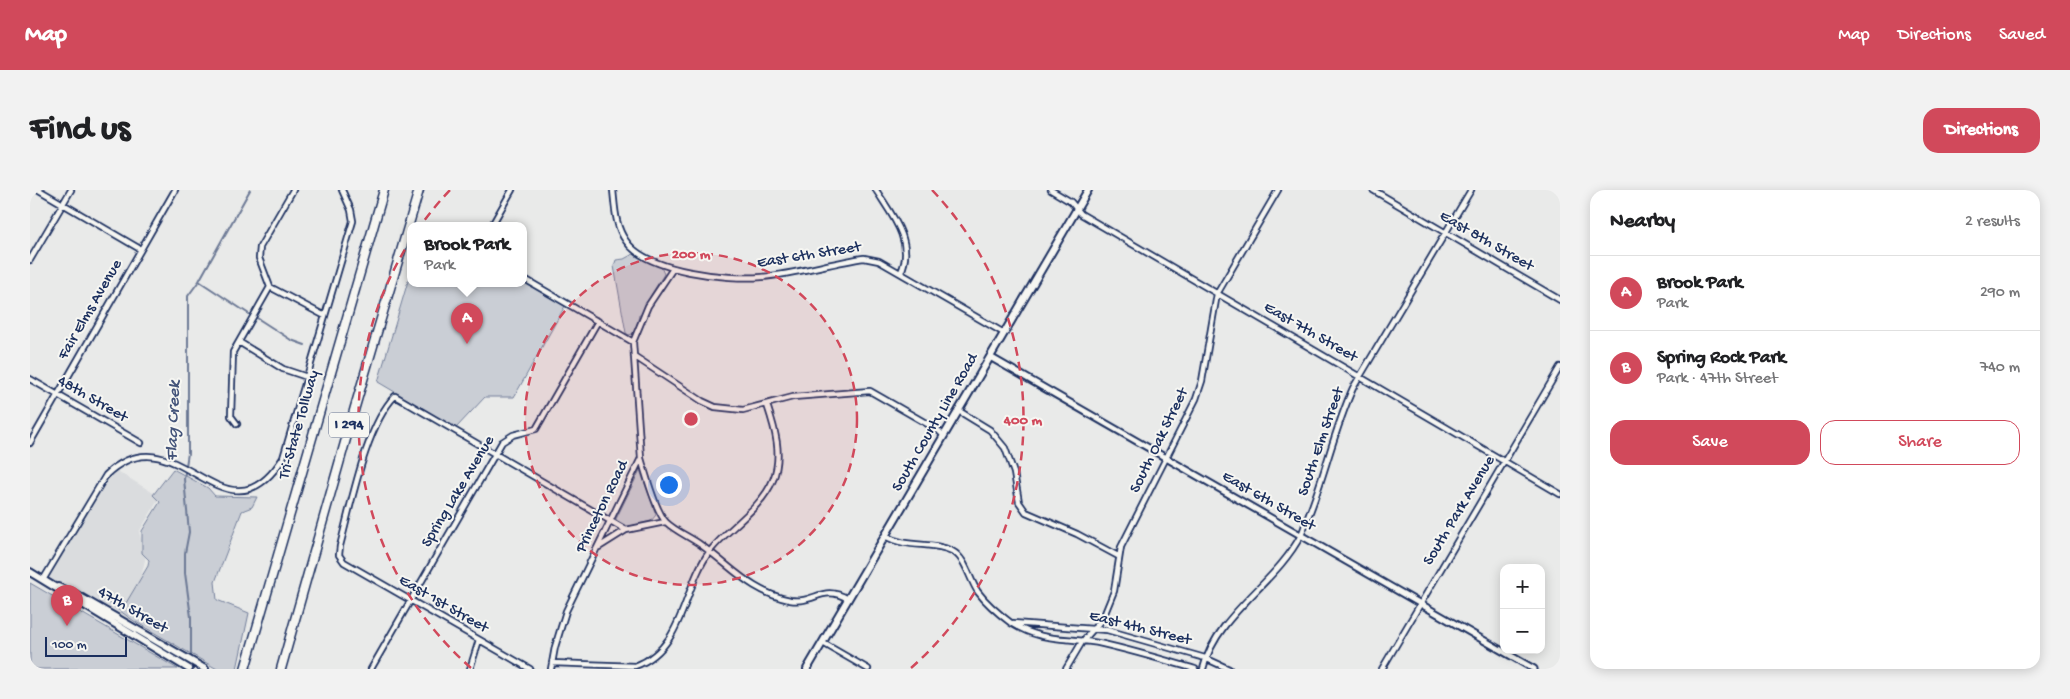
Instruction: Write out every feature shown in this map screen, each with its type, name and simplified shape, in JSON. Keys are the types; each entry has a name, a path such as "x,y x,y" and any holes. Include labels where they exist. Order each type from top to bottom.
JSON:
{"highway":[{"name":"Tri-State Tollway","path":"245,669 384,190"},
{"name":"I 294","path":"409,222 418,190"},
{"name":"I 294","path":"281,669 407,228"}],"main road":[{"name":"South County Line Road","path":"808,669 1088,190"},
{"name":"47th Street","path":"30,572 189,669"},
{"name":"47th Street","path":"43,580 77,595 205,669"}],"street":[{"path":"39,190 140,250"},
{"path":"30,260 71,190"},
{"name":"Fair Elms Avenue","path":"30,444 175,190"},
{"path":"292,190 260,247 259,258 270,286 325,316"},
{"path":"43,580 106,475 120,462 152,455 172,460 214,486 246,489 273,473 282,458 353,221 351,210 342,190"},
{"path":"494,222 512,190"},
{"name":"East 6th Street","path":"613,190 617,226 626,242 634,250 672,270 744,278 765,277 864,258 879,261 901,272 1004,333"},
{"path":"876,190 902,234 905,263 901,272"},
{"name":"East 7th Street","path":"1051,190 1071,202 1080,214 1560,494"},
{"name":"South Oak Street","path":"1066,669 1082,642 1090,631 1096,628 1106,612 1118,576 1118,556 1189,416 1202,381 1217,294 1278,190"},
{"name":"East 8th Street","path":"1373,190 1560,300"},
{"name":"South Elm Street","path":"1202,669 1205,658 1238,610 1278,566 1301,535 1320,485 1340,420 1353,388 1471,190"},
{"name":"Princeton Road","path":"551,669 566,611 641,458 633,342 648,306 672,270"},
{"path":"527,280 633,342"},
{"path":"237,424 231,416 231,361 233,352 270,286"},
{"name":"Spring Lake Avenue","path":"371,669 409,600 495,454 506,438 536,429 598,321"},
{"path":"239,342 283,369 307,376"},
{"path":"634,356 694,396 715,407 743,410 806,395 870,391 938,430 944,436"},
{"name":"East 6th Street","path":"990,357 1534,669"},
{"name":"South Park Avenue","path":"1382,669 1560,367"},
{"name":"48th Street","path":"30,379 141,443"},
{"name":"East 1st Street","path":"495,454 395,396 387,404 374,426 339,555 344,562 530,669"},
{"path":"552,663 635,666 645,662 657,653 675,630 697,573 710,552 726,532 760,502 773,480 778,457 777,443 767,405"},
{"path":"958,411 990,430 1006,448 1014,473 1019,502 1026,512 1077,534 1118,556"},
{"path":"495,454 626,530"},
{"path":"641,458 652,492 665,522 710,552 745,582 777,597 794,600 834,592 848,599"},
{"path":"598,548 626,530 665,522"},
{"name":"East 4th Street","path":"885,536 905,544 942,548 954,552 962,561 972,583 984,600 1012,623 1041,637 1102,644 1195,669"},
{"name":"East 4th Street","path":"1012,623 1096,628 1205,658 1230,669"},
{"path":"470,669 479,640"},
{"path":"823,643 868,669"}],"shaded area":[{"path":"635,253 661,267 664,274 651,295 642,316 639,315 635,333 629,335 626,333 614,266 616,260 624,259"},
{"path":"407,284 407,287 527,287 527,284 565,306 514,397 485,397 456,428 378,382"},
{"path":"114,469 160,497 139,532 146,555 131,624 46,579 108,475"},
{"path":"173,469 208,488 215,496 257,497 252,507 242,511 215,582 217,600 249,613 237,669 217,669 134,621 109,603 114,597 126,603 148,566 149,560 142,553 142,531 160,502 153,495"},
{"path":"640,470 656,515 651,521 626,527 617,522 616,519"},
{"path":"30,583 178,669 30,669"}],"waterway":[{"name":"Flag Creek","path":"191,659 191,617 185,573 185,553 189,532 184,479 188,453 188,296 199,281 250,190"},
{"path":"199,281 249,314"},
{"path":"257,318 291,340 305,345"}],"place":[{"name":"Brook Park","path":"467,344"},
{"name":"Spring Rock Park","path":"67,626"}]}
